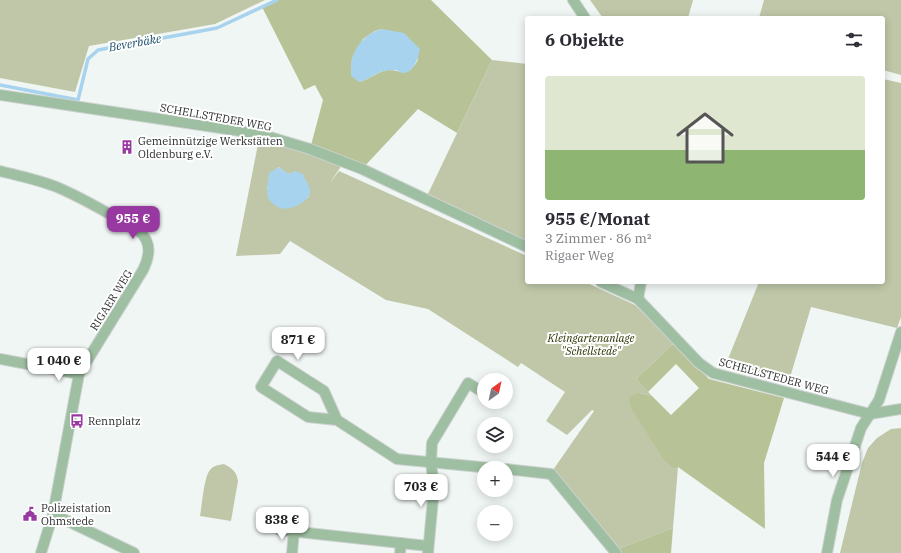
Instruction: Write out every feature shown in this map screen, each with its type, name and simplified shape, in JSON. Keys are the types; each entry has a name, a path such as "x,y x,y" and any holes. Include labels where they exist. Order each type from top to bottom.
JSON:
{"street":[{"path":"573,0 584,16"},
{"name":"SCHELLSTEDER WEG","path":"0,95 260,134 310,149 362,169 525,246"},
{"name":"RIGAER WEG","path":"0,171 58,188 80,198 139,231 144,235 148,242 148,256 143,270 79,374 53,514 41,553"},
{"name":"SCHELLSTEDER WEG","path":"605,284 638,300 699,364 713,374 870,414 901,409"},
{"path":"638,300 641,284"},
{"path":"827,553 837,500 862,428 879,400 901,332"},
{"path":"0,359 79,374"},
{"path":"336,420 324,391 277,361 261,387 308,417 336,420 397,459 477,467"},
{"path":"280,530 401,548 428,550 434,488 431,462 432,443 468,383 477,389"},
{"path":"513,470 551,474 616,553"},
{"path":"53,514 134,553"},
{"path":"292,553 294,531"}],"green space":[{"path":"0,0 265,0 215,24 89,46 75,92 0,78"},
{"path":"277,0 431,0 492,60 457,133 418,109 362,169 310,149 323,100 315,85 304,90 262,7","holes":["382,29 418,59 414,66 407,72 387,70 360,82 351,75 352,59 363,39 375,31"]},
{"path":"590,0 693,0 689,16 602,16"},
{"path":"764,0 901,0 901,75 885,71 885,16 760,16"},
{"path":"492,60 525,64 525,244 426,198"},
{"path":"885,79 901,83 901,317 897,328 811,307 789,381 726,364 758,284 885,284"},
{"name":"Kleingartenanlage \"Schellstede\"","path":"260,134 344,162 329,184 339,171 525,255 525,284 589,284 635,305 674,343 636,379 652,396 639,393 678,467 673,528 618,549 553,470 594,411 592,410 567,435 546,421 565,392 521,363 518,367 428,309 386,300 290,241 280,254 236,256","holes":["279,167 284,172 303,175 310,191 308,198 267,191 272,174"]},
{"path":"674,343 709,379 784,398 764,463 765,529 678,467 673,468 664,460 631,408 629,398 639,393 652,396 671,415 699,388 676,364 648,392 636,379"},
{"path":"901,428 901,553 840,553 862,463 868,448 877,438 891,429"},
{"path":"224,464 234,471 238,481 231,521 200,516 208,473 213,467"},
{"path":"673,528 671,553 621,553 618,549"}],"water":[{"path":"382,29 404,33 420,49 417,61 410,71 406,73 396,70 385,71 360,82 351,75 352,61 356,49 367,36"},
{"path":"280,167 282,170 290,174 294,171 303,174 305,178 310,191 307,199 299,205 284,209 275,205 268,199 267,191 269,173"}],"waterway":[{"name":"Beverbäke","path":"0,85 78,100 88,59 98,50 217,28 277,0"}],"place":[{"name":"Gemeinnützige Werkstätten Oldenburg e.V.","path":"127,147"},
{"name":"Rennplatz","path":"77,421"},
{"name":"Polizeistation Ohmstede","path":"30,514"}]}
